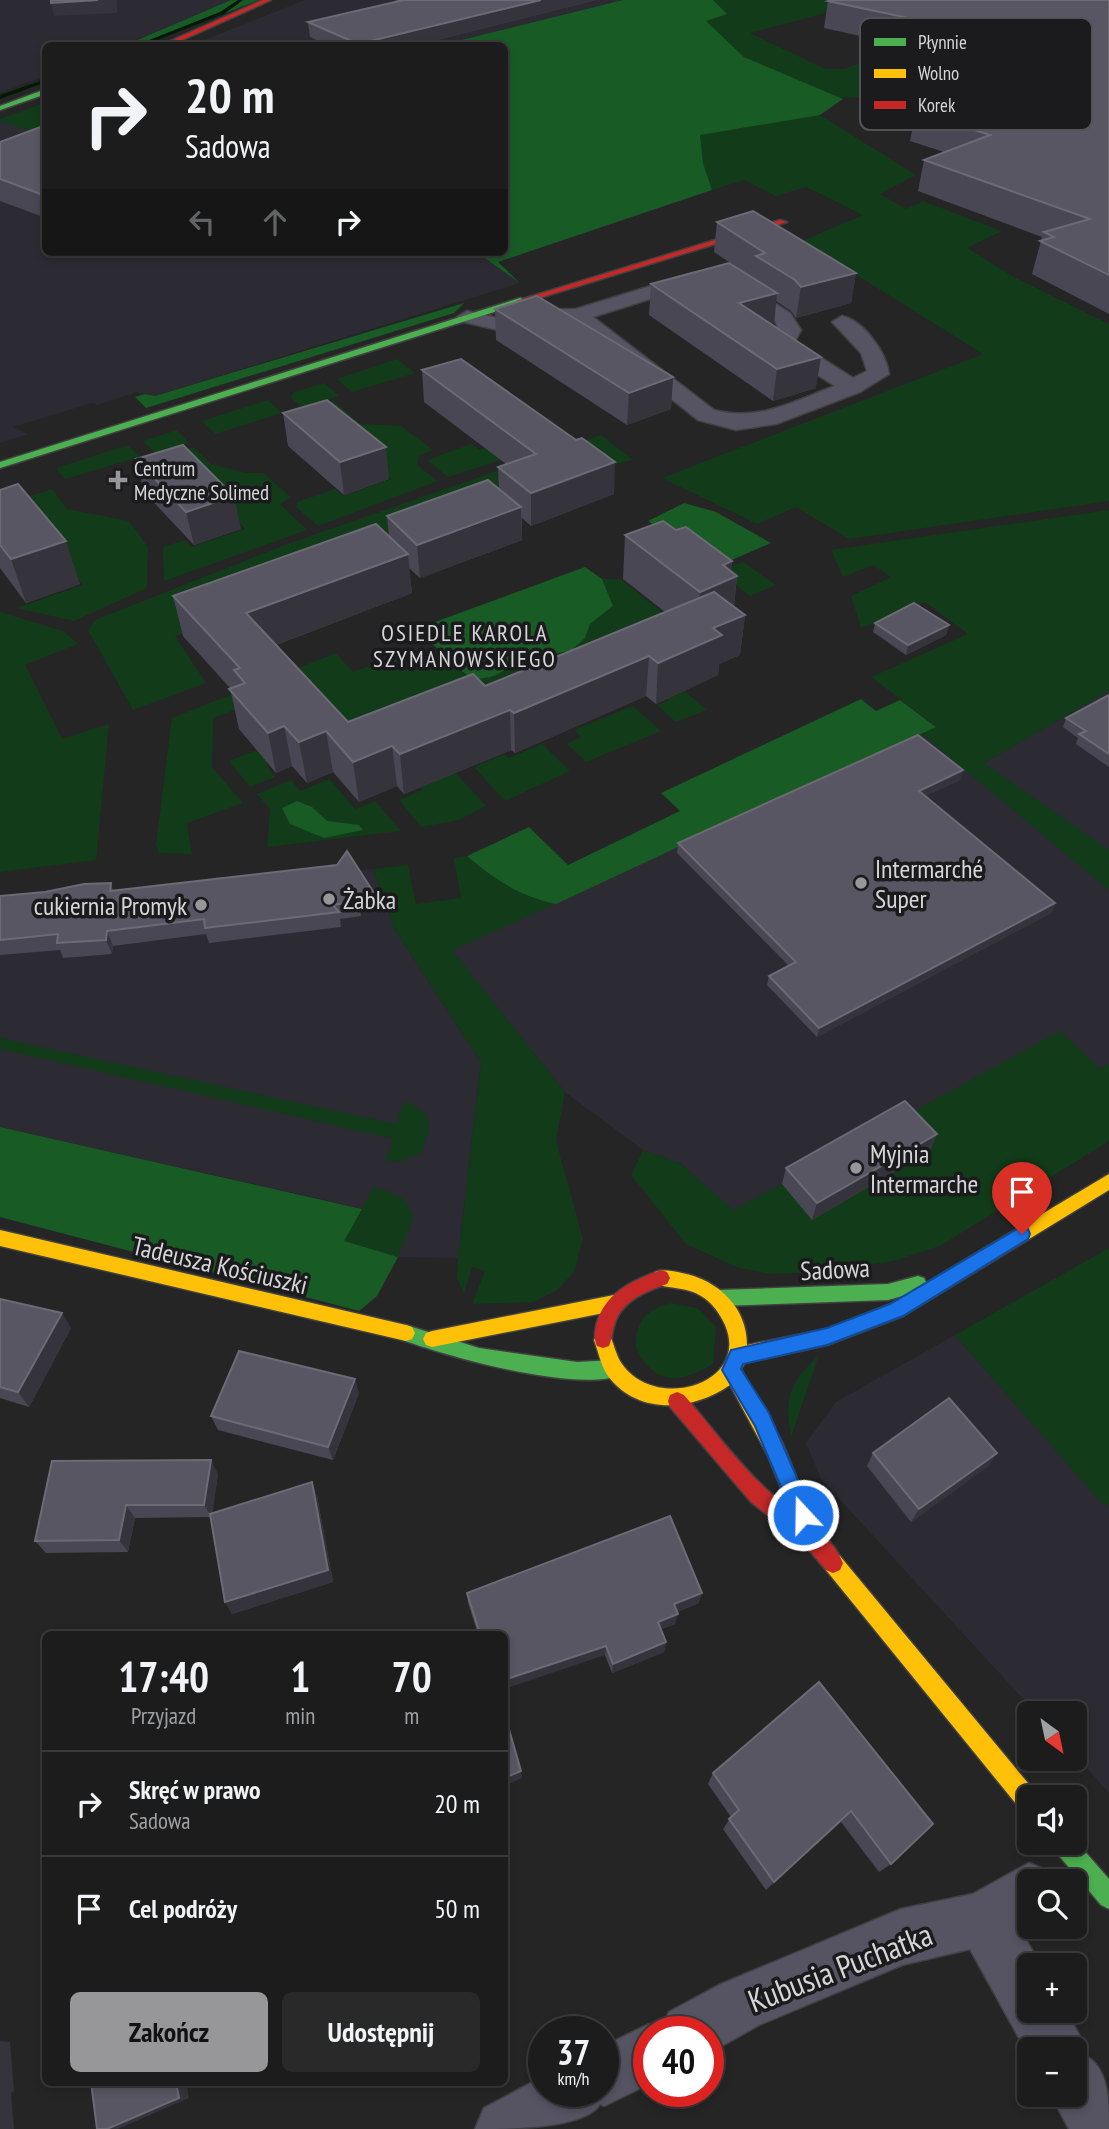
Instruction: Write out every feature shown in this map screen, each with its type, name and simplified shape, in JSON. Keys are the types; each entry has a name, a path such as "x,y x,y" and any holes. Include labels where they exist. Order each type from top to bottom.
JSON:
{"street":[{"path":"171,42 268,0"},
{"path":"0,108 42,93"},
{"path":"0,465 467,317 783,222"},
{"path":"467,317 502,325 534,316 578,315 693,279 729,282 783,317 790,330 783,343 852,387"},
{"path":"578,315 706,415 736,423 768,419 852,387 878,374 878,365 873,354 842,322"},
{"name":"Sadowa","path":"734,1363 827,1337 885,1314 1109,1181"},
{"name":"Tadeusza Kościuszki","path":"0,1238 430,1339 479,1356 577,1371 614,1369"},
{"name":"Sadowa","path":"719,1297 888,1292 950,1275"},
{"path":"734,1363 709,1392 677,1401 652,1398 641,1393 630,1387 614,1369 606,1352 603,1335 614,1303 625,1292 642,1282 661,1278 681,1279 700,1285 719,1297 735,1325 734,1363 796,1494 810,1536"},
{"name":"Tadeusza Kościuszki","path":"430,1339 614,1303"},
{"path":"677,1401 758,1494 810,1536 1017,1787"},
{"path":"1060,1860 1109,1897"},
{"name":"Kubusia Puchatka","path":"719,2016 901,1937 983,1919 1017,1898"},
{"path":"983,1919 1017,1979"},
{"path":"1087,2103 1102,2129"},
{"path":"505,2129 546,2107"}],"shaded area":[{"path":"0,0 231,0 130,42 42,42 42,77 0,93"},
{"path":"305,0 623,0 453,42 199,42"},
{"path":"42,104 42,256 482,256 520,283 155,396 136,392 13,427 28,434 0,443 0,119"},
{"path":"1109,691 1109,1064 1100,1069 782,1184 733,1211 681,1164 643,1150 565,1092 451,950 936,727 984,763"},
{"path":"373,869 395,930 481,1062 458,1258 398,1257 343,1241 361,1208 0,1127 0,906"},
{"path":"955,1335 1104,1505 1109,1503 1109,1793 1087,1768 1087,1701 1025,1701 821,1479 806,1443 836,1402"}],"green space":[{"path":"231,0 259,0 152,42 132,42"},
{"path":"623,0 713,0 727,14 706,21 744,57 843,99 820,115 700,135 703,163 712,190 498,262 520,283 482,256 508,256 508,42 453,42"},
{"path":"713,0 875,0 750,33 825,69 844,69 860,63 860,98 843,97 820,115 916,175 880,194 906,209 923,201 1002,231 967,248 1012,276 1109,324 1109,501 849,539 796,507 757,524 662,478 983,354 802,241 863,215 806,187 776,196 744,180 712,190 703,163 699,135 819,114 742,55 706,21 726,14"},
{"path":"42,104 42,134 0,121"},
{"path":"464,303 454,313 146,408 135,397 145,394 155,396"},
{"path":"397,359 415,373 352,392 337,379"},
{"path":"324,383 339,396 302,407 291,398 294,392"},
{"path":"268,400 282,413 215,434 202,421"},
{"path":"333,401 360,424 401,426 433,450 419,456 417,465 438,481 318,526 296,507 297,502 335,489 343,496 391,479 305,409"},
{"path":"177,430 189,443 155,453 143,441"},
{"path":"527,434 544,446 448,477 427,460 471,444 479,450"},
{"path":"601,435 633,460 608,466 394,557 175,636 206,683 133,710 88,630 95,620 290,543"},
{"path":"128,445 140,457 65,479 56,468"},
{"path":"193,447 211,464 247,473 263,473 291,497 280,504 307,530 164,581 163,547 185,540 191,547 245,529 194,476 156,458"},
{"path":"52,489 67,509 129,521 148,547 147,588 74,621 16,608 83,585 36,525 11,502"},
{"path":"684,503 716,512 771,543 713,568 648,521"},
{"path":"1109,510 1109,691 984,763 1109,850 1109,890 922,734 936,726 871,677 968,634 925,602 861,628 851,596 891,577 873,565 843,577 831,550"},
{"path":"743,562 776,585 750,596 719,571"},
{"path":"585,567 602,579 613,606 590,624 585,638 572,650 550,655 513,654 503,671 472,680 416,629"},
{"path":"602,579 620,579 692,636 356,759 293,688 213,718 212,767 243,803 187,823 192,854 159,853 156,845 172,718 336,653 353,672 394,657 410,672 445,658 472,680 513,654 530,655 572,650 585,638 590,624 613,606"},
{"path":"0,612 63,631 78,644 25,665 62,739 109,724 96,860 0,872"},
{"path":"677,685 707,710 676,722 657,705 669,700 661,692"},
{"path":"861,699 876,711 900,700 936,727 556,904 530,897 508,886 467,856 529,827 568,865 680,811 661,793"},
{"path":"633,706 661,731 586,762 567,744 581,737 574,730"},
{"path":"542,744 570,771 505,801 474,767 504,754 509,758"},
{"path":"264,747 275,761 266,764 275,777 250,787 229,761"},
{"path":"452,769 486,806 459,820 421,827 399,800 423,790 418,783"},
{"path":"329,779 355,809 375,801 401,831 267,847 270,809 257,794 291,780 300,791"},
{"path":"297,801 312,807 327,821 359,825 363,830 324,838 290,824 282,808"},
{"path":"467,856 508,886 556,904 452,950 565,1092 556,1141 583,1239 574,1272 557,1290 533,1302 472,1304 485,1271 472,1267 464,1293 457,1279 481,1062 395,930 373,869 408,865 416,904 461,898 454,858"},
{"path":"1060,1031 1100,1069 1109,1064 1109,1141 940,1246 893,1261 826,1272 772,1274 739,1268 686,1244 631,1175 643,1150 681,1164 733,1210"},
{"path":"0,1038 396,1124 404,1101 426,1115 429,1128 421,1153 399,1162 385,1161 394,1139 0,1049"},
{"path":"0,1127 362,1209 344,1241 398,1257 377,1296 359,1311 0,1217"},
{"path":"374,1186 403,1198 414,1216 398,1257 343,1241"},
{"path":"1109,1248 1109,1503 1104,1506 955,1335"},
{"path":"671,1303 697,1308 716,1327 713,1364 679,1378 669,1378 651,1369 636,1348 637,1331 644,1318 655,1309"},
{"path":"819,1355 791,1437 788,1411 791,1392 801,1374"}],"building":[{"path":"51,0 98,0 51,3"},
{"path":"404,0 541,0 366,42 353,42 308,22"},
{"path":"1109,0 1109,275 1040,241 1054,237 1044,232 1090,219 924,160 990,135 975,130 1092,130 1092,18 908,18 828,1"},
{"path":"42,126 42,195 0,179 0,142"},
{"path":"753,211 856,273 801,287 795,280 756,256 765,253 717,222"},
{"path":"729,263 777,293 739,303 821,357 777,369 651,284"},
{"path":"537,296 673,377 629,393 495,309"},
{"path":"461,359 576,440 582,438 615,462 531,493 498,467 536,454 422,370"},
{"path":"327,400 386,447 340,462 283,413"},
{"path":"183,445 234,496 186,512 136,459"},
{"path":"488,480 521,507 417,545 387,516"},
{"path":"18,484 66,541 11,559 0,545 0,490"},
{"path":"663,521 676,530 686,527 732,561 723,565 737,576 700,592 625,535"},
{"path":"376,524 408,554 246,613 348,722 473,674 485,686 714,592 745,615 713,628 722,635 658,663 649,656 514,713 510,710 400,754 392,746 353,762 326,731 299,742 284,726 268,733 229,689 245,683 234,670 240,668 173,596"},
{"path":"914,603 949,625 908,645 875,623"},
{"path":"1109,695 1109,754 1079,734 1086,731 1066,718"},
{"name":"Intermarché Super","path":"918,735 963,770 919,791 1055,903 819,1028 769,976 796,962 678,843"},
{"path":"347,851 374,893 358,895 359,901 333,905 339,912 205,928 204,919 107,931 106,940 57,943 58,934 0,940 0,896 45,892 84,884 111,883 110,891 337,865"},
{"name":"Myjnia Intermarche","path":"905,1101 937,1134 817,1203 786,1168"},
{"path":"0,1299 62,1313 18,1392 0,1387"},
{"path":"239,1351 355,1379 328,1447 211,1416"},
{"path":"949,1398 997,1453 919,1509 873,1453"},
{"path":"211,1460 204,1505 126,1505 119,1540 35,1541 52,1461"},
{"path":"312,1482 328,1570 225,1602 210,1514"},
{"path":"670,1516 702,1593 674,1604 678,1614 658,1622 666,1642 613,1664 606,1646 508,1679 508,1631 479,1631 467,1593"},
{"path":"819,1682 933,1824 891,1864 851,1811 774,1882 729,1819 739,1810 713,1773"},
{"path":"508,1726 521,1771 508,1776"},
{"path":"92,2086 177,2086 179,2098 107,2129 97,2129"}],"waterway":[{"path":"146,42 222,13 241,0"},
{"path":"0,97 42,81"}],"traffic: fast":[{"path":"0,108 42,92"},
{"path":"0,465 520,301"},
{"path":"719,1298 888,1292 918,1284"},
{"path":"406,1333 479,1356 577,1371 614,1369"},
{"path":"1073,1855 1109,1897"}],"traffic: slow":[{"path":"737,1356 827,1337 897,1310 1109,1181"},
{"path":"0,1238 406,1333"},
{"path":"603,1340 614,1369 633,1387 657,1397 682,1398 707,1391 726,1377 738,1358 738,1333 724,1305 701,1287 661,1278"},
{"path":"432,1339 614,1303"},
{"path":"732,1370 776,1451 810,1536"},
{"path":"833,1563 1017,1787"}],"traffic: jam":[{"path":"171,42 268,0"},
{"path":"520,301 783,222"},
{"path":"603,1340 608,1317 620,1300 639,1287 661,1278"},
{"path":"677,1401 758,1495 810,1536 833,1563"}],"place":[{"name":"Centrum Medyczne Solimed","path":"118,480"},
{"name":"Intermarché Super","path":"861,883"},
{"name":"Żabka","path":"329,899"},
{"name":"cukiernia Promyk","path":"201,905"},
{"name":"Myjnia Intermarche","path":"856,1168"}],"district":[{"name":"OSIEDLE KAROLA SZYMANOWSKIEGO","path":"465,645"}],"route":[{"path":"803,1515 762,1420 732,1370 737,1356 827,1337 897,1310 950,1275 1022,1234"}]}
